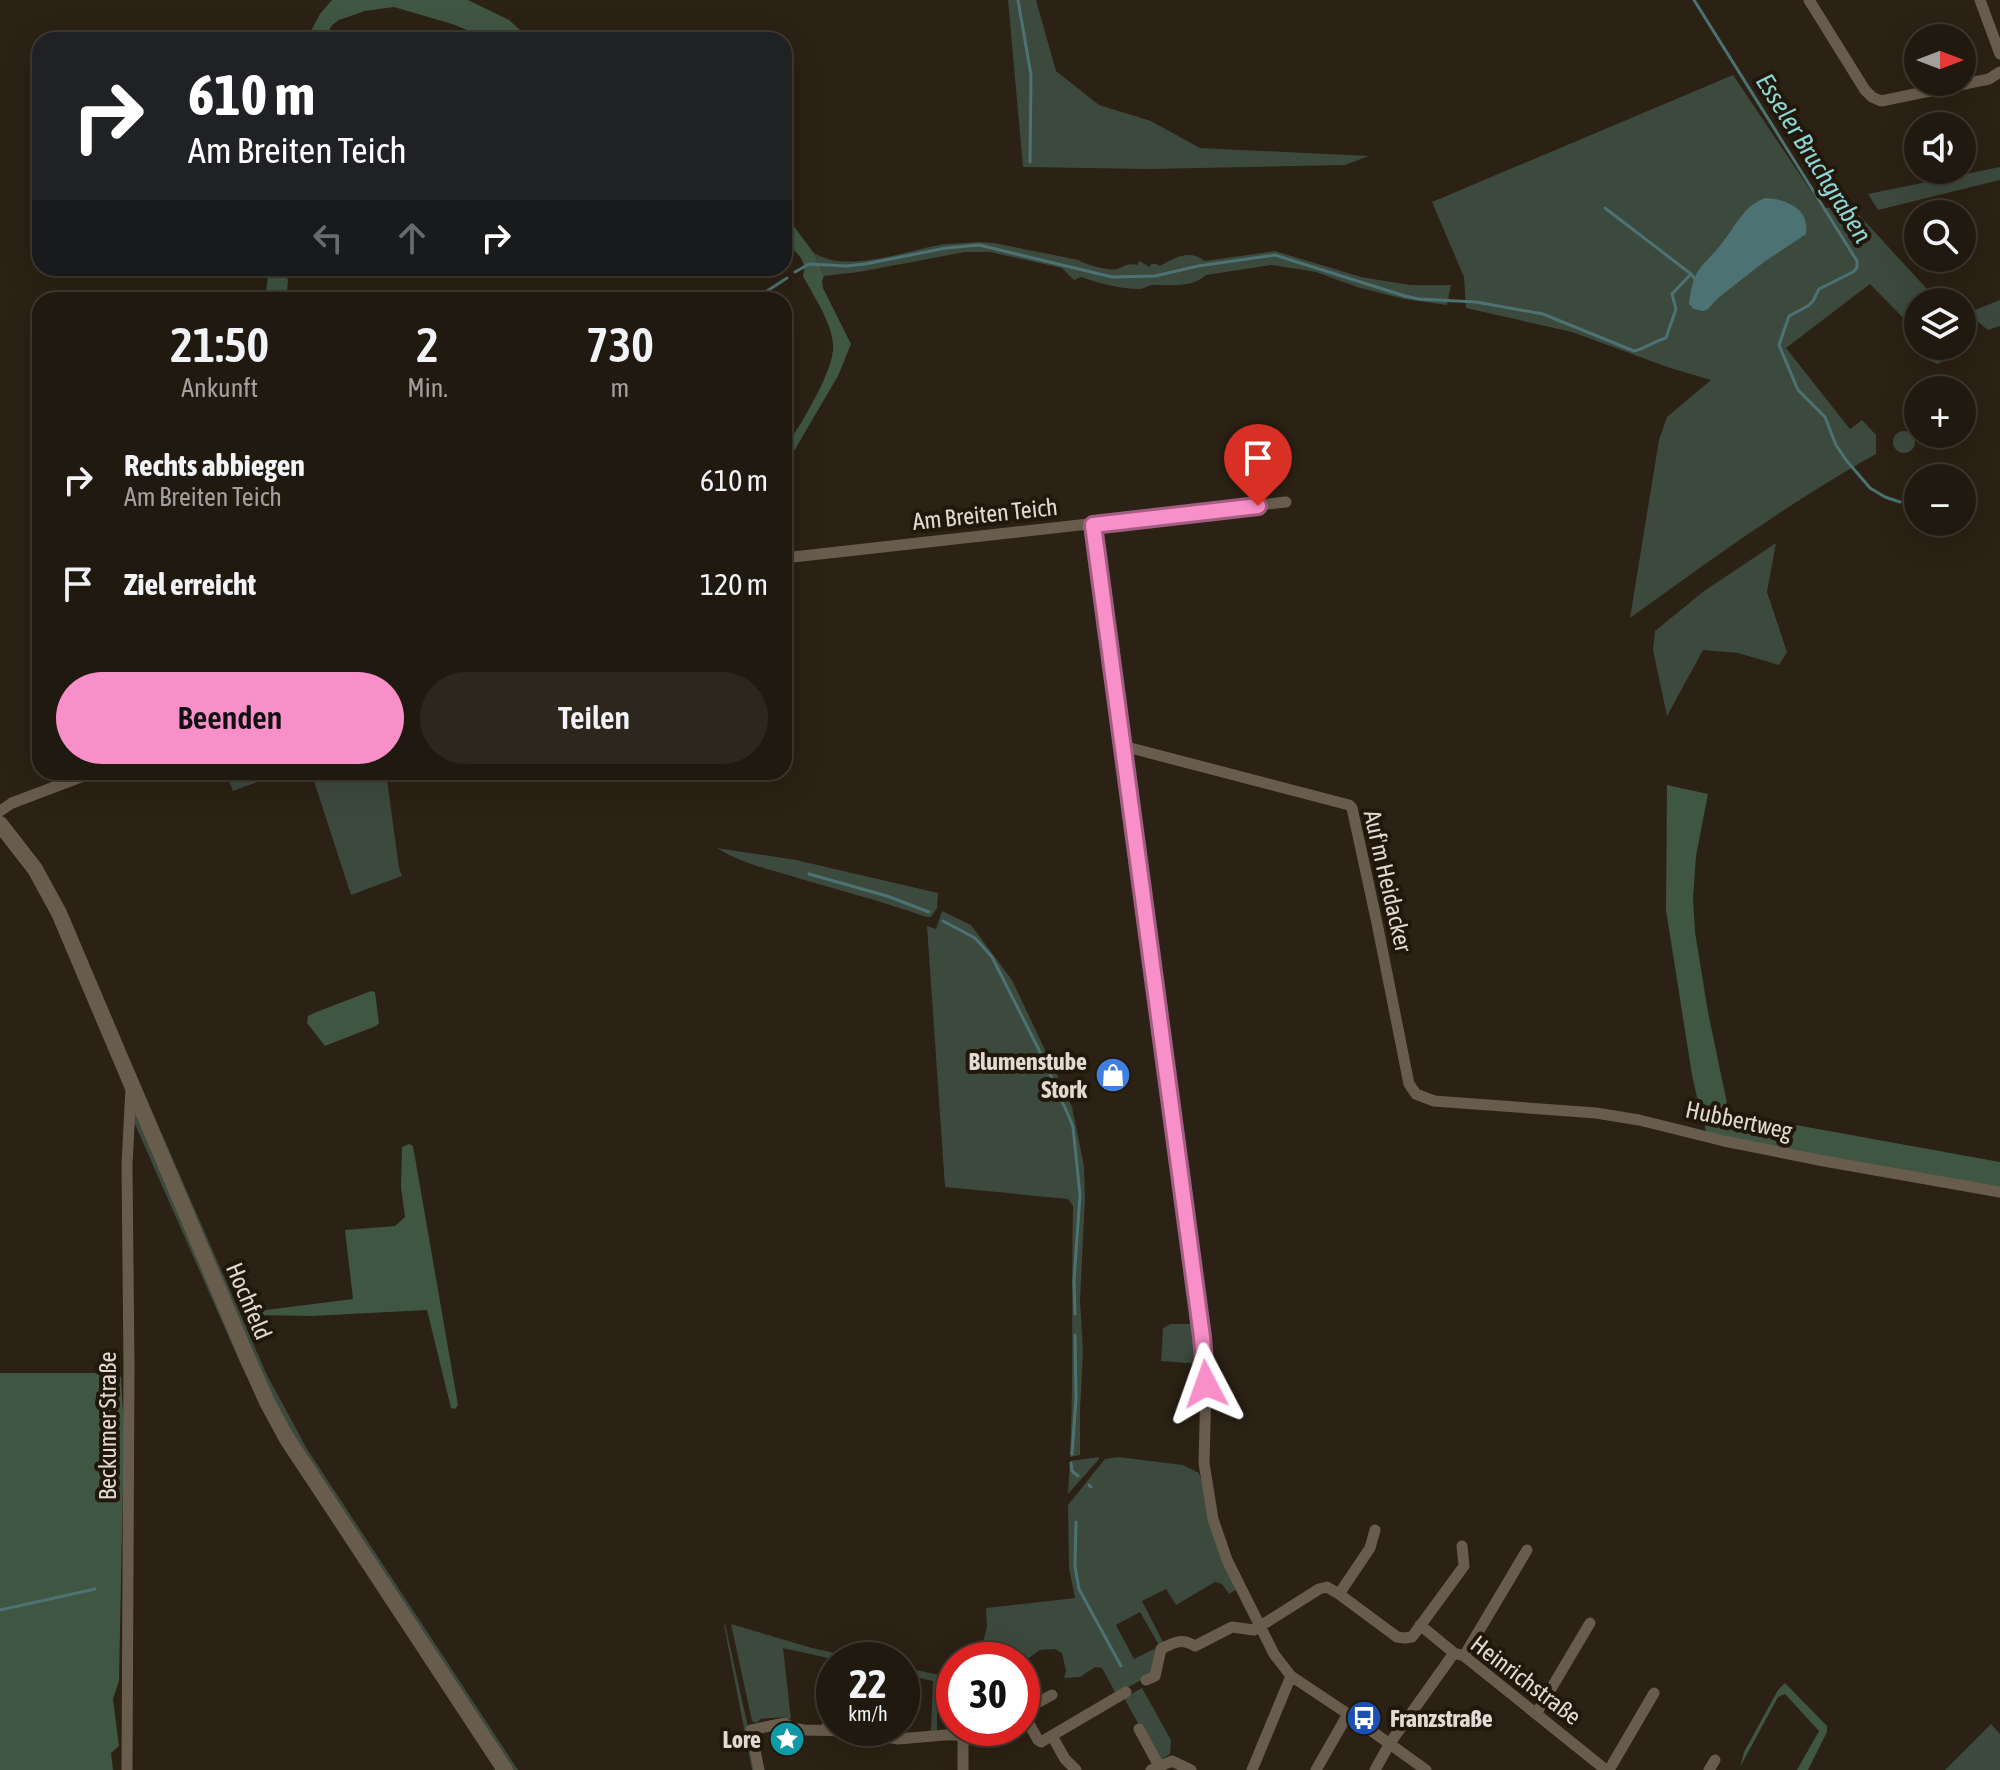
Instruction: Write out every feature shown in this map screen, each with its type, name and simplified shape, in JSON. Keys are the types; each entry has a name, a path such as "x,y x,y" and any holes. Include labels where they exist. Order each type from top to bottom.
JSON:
{"street":[{"path":"1809,0 1865,90 1881,101 1989,79 2000,72"},
{"path":"1980,0 2000,54"},
{"name":"Am Breiten Teich","path":"792,557 1286,502"},
{"path":"1093,525 1202,1337 1206,1384 1204,1463 1213,1519 1227,1560 1274,1654 1291,1676 1426,1770"},
{"name":"Auf'm Heidacker","path":"1123,746 1352,808 1409,1084 1416,1094 1427,1099 1468,1104"},
{"path":"0,811 12,803 73,780"},
{"name":"Hochfeld","path":"0,824 35,869 59,913 241,1344 276,1419 505,1770"},
{"name":"Beckumer Straße","path":"127,1770 127,1164 131,1083"},
{"name":"Hubbertweg","path":"1468,1104 1610,1115 1824,1161 2000,1192"},
{"path":"1339,1594 1370,1548 1375,1530"},
{"path":"1146,1680 1155,1676 1161,1649 1186,1640 1195,1646 1232,1627 1254,1630 1327,1587 1397,1637 1412,1637 1464,1566 1462,1546"},
{"path":"1375,1770 1390,1743 1459,1655 1527,1550"},
{"path":"1536,1714 1590,1623"},
{"name":"Heinrichstraße","path":"1420,1625 1602,1768"},
{"path":"1252,1770 1291,1676"},
{"path":"1040,1741 1126,1692"},
{"path":"1602,1768 1654,1693"},
{"path":"1040,1702 1052,1695"},
{"path":"1316,1770 1348,1714"},
{"path":"759,1770 751,1730 785,1723 791,1728 816,1730"},
{"path":"1139,1729 1155,1768 1172,1761 1191,1770"},
{"path":"1052,1736 1065,1759 1076,1770"},
{"path":"963,1746 963,1770"}],"green space":[{"path":"332,0 468,0 509,20 522,32 472,32 394,7 365,11 339,20 328,32 312,32 320,14"},
{"path":"1008,0 1036,0 1056,71 1099,105 1151,121 1200,148 1369,156 1345,165 1150,169 1023,167"},
{"path":"1733,75 1823,209 1848,203 1904,264 1904,272 1911,272 1926,288 1904,288 1904,319 1870,284 1786,348 1850,429 1862,420 1876,435 1876,454 1781,512 1630,618 1659,440 1667,417 1711,380 1572,332 1466,308 1464,277 1432,202"},
{"path":"2000,167 2000,180 1919,200 1904,200 1904,204 1878,210 1868,194 1917,184 1976,184 1976,172"},
{"path":"792,224 813,252 824,276 823,288 851,344 838,376 792,454 792,438 822,384 833,353 826,318 803,276 801,258 792,247"},
{"path":"979,242 1113,269 1137,265 1139,261 1150,267 1151,264 1160,266 1188,255 1205,261 1275,251 1361,277 1410,285 1451,285 1447,305 1404,299 1316,272 1271,265 1206,275 1189,283 1132,289 1081,277 1074,280 1062,268 990,252 965,252 824,276 813,252 827,259 861,261 932,246"},
{"path":"268,276 287,276 287,292 266,292"},
{"path":"2000,300 2000,326 1988,330 1976,320 1976,309"},
{"path":"1904,431 1904,448 1912,450 1904,453 1896,450 1893,442"},
{"path":"1776,543 1767,592 1787,652 1779,665 1738,653 1703,650 1667,716 1653,650 1655,631 1704,591"},
{"path":"228,780 263,780 233,791"},
{"path":"314,780 387,780 402,876 351,895"},
{"path":"1667,785 1708,794 1696,856 1693,898 1695,932 1729,1113 2000,1162 2000,1189 1707,1134 1692,1075 1666,910"},
{"path":"717,848 796,860 938,893 937,908 931,917 927,917 752,864"},
{"path":"942,911 971,925 1012,980 1072,1107 1084,1166 1085,1199 1080,1300 1083,1352 1080,1455 1070,1457 1073,1206 1068,1199 945,1187 927,926 936,929"},
{"path":"375,992 379,1023 325,1046 307,1023 308,1016"},
{"path":"135,1072 266,1373 307,1449 518,1770 498,1770 280,1443 241,1365 130,1113"},
{"path":"413,1146 458,1405 455,1409 451,1408 427,1310 313,1316 253,1315 258,1311 353,1299 345,1230 395,1226 405,1217 401,1187 402,1147"},
{"path":"1171,1324 1197,1324 1201,1364 1161,1361 1163,1328"},
{"path":"0,1373 111,1373 121,1377 124,1431 119,1681 113,1699 119,1746 111,1753 113,1770 0,1770"},
{"path":"1118,1457 1183,1465 1199,1473 1237,1589 1229,1594 1222,1584 1215,1582 1176,1605 1166,1589 1142,1601 1164,1644 1160,1647 1140,1612 1116,1625 1134,1659 1154,1649 1157,1654 1152,1674 1116,1694 1102,1668 1095,1667 1080,1677 1064,1678 1066,1671 1062,1653 1055,1649 1040,1650 1040,1642 983,1642 987,1626 986,1608 1075,1598 1069,1568 1068,1505 1105,1459"},
{"path":"1099,1459 1068,1494 1070,1461"},
{"path":"725,1624 748,1727 755,1770 752,1770"},
{"path":"731,1624 816,1649 816,1655 783,1648 791,1719 752,1721"},
{"path":"920,1671 936,1674 936,1730 931,1731 933,1681 920,1678"},
{"path":"1785,1683 1827,1726 1808,1770 1797,1770 1819,1731 1785,1694 1778,1697 1740,1767 1744,1752 1778,1690"},
{"path":"1142,1688 1171,1740 1170,1754 1159,1761 1124,1698"},
{"path":"1991,1724 2000,1734 2000,1770 1945,1770"}],"water":[{"path":"1765,198 1789,203 1801,212 1806,234 1764,262 1708,309 1694,309 1689,304 1692,285 1703,264 1745,211"}],"waterway":[{"path":"1018,0 1031,75 1030,162"},
{"name":"Esseler Bruchgraben","path":"1694,0 1857,261 1853,272 1819,289 1808,306 1789,316 1779,345 1798,390 1825,417 1836,445 1846,460 1870,488 1900,502"},
{"path":"1605,208 1691,274"},
{"path":"795,272 809,264 865,264 946,248 979,245 1112,277 1155,276 1198,266 1275,255 1405,296 1476,302 1543,314 1634,351 1666,338 1676,309 1672,294 1691,274 1694,278"},
{"path":"765,292 787,278"},
{"path":"809,874 887,896 929,912"},
{"path":"943,921 975,938 992,957 1040,1052 1073,1127 1080,1195 1075,1314"},
{"path":"1072,1454 1076,1399 1075,1335"},
{"path":"1071,1463 1072,1471 1078,1476"},
{"path":"1076,1522 1075,1566 1079,1589 1121,1666"},
{"path":"0,1610 95,1589"}],"place":[{"name":"Blumenstube Stork","path":"1113,1075"},
{"name":"Franzstraße","path":"1364,1718"},
{"name":"Lore","path":"787,1739"}],"route":[{"path":"1206,1384 1093,525 1258,506"}]}
